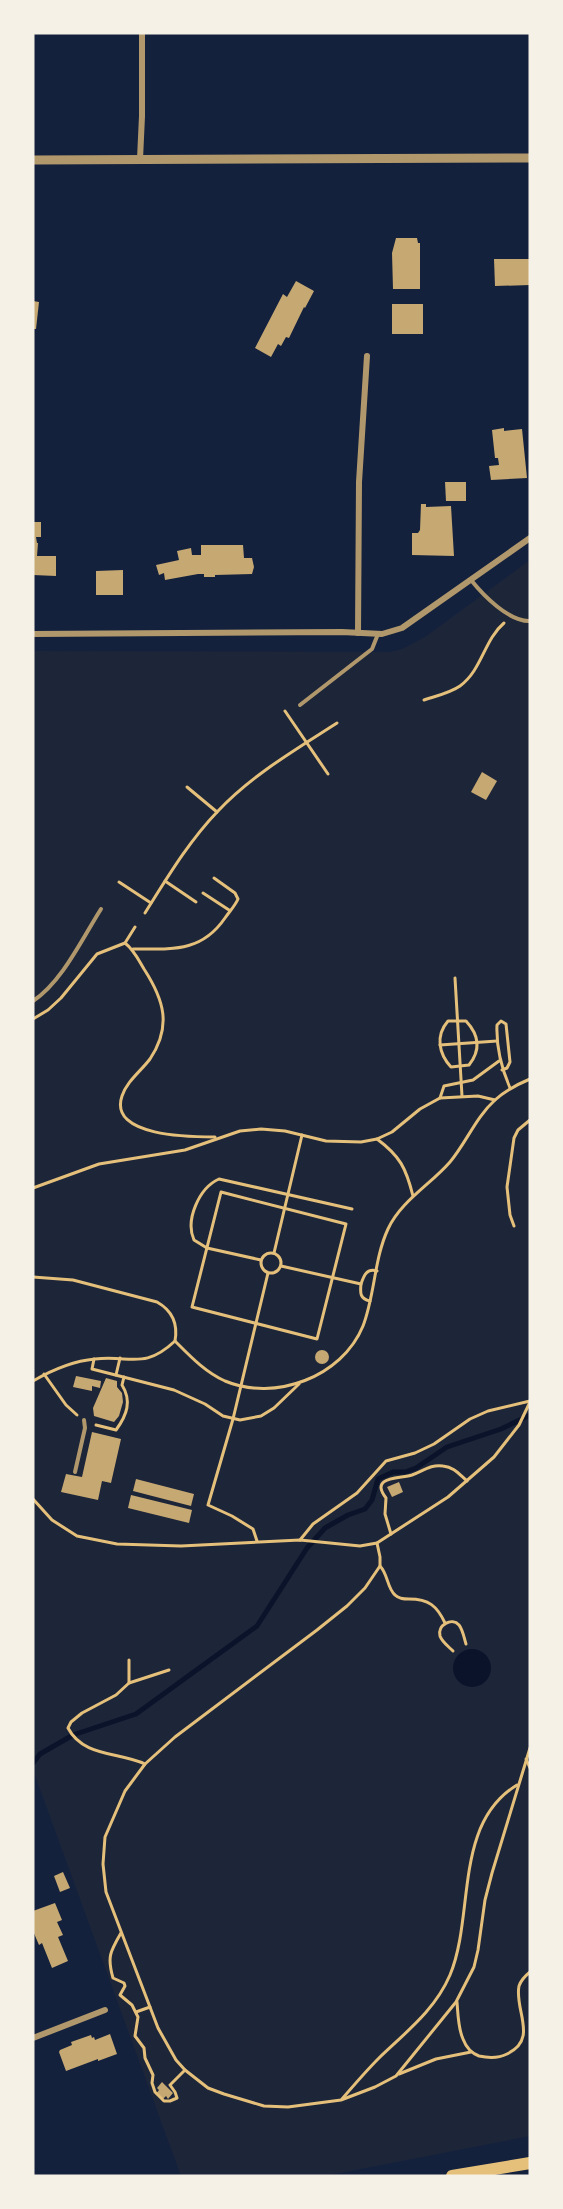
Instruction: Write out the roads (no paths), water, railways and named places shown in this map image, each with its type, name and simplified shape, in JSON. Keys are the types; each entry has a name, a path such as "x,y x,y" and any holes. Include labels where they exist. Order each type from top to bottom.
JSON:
{"main road":[{"path":"452,2176 530,2163"}],"street":[{"path":"140,159 142,33"},
{"path":"33,160 530,158"},
{"path":"358,633 359,482 367,356"},
{"path":"33,634 378,634 392,632 402,628 530,538"},
{"path":"33,2038 105,2010"}],"lane":[{"path":"471,580 484,595 513,616 530,621"},
{"path":"300,705 372,649 378,634"},
{"path":"33,1001 57,978 101,909"},
{"path":"75,1472 85,1428 84,1420"}],"waterway":[{"path":"33,1763 40,1754 73,1735 136,1714 257,1626 307,1548 325,1528 348,1515 365,1509 372,1500 378,1479 393,1472 405,1472 416,1468 447,1447 501,1429 530,1415"}]}
